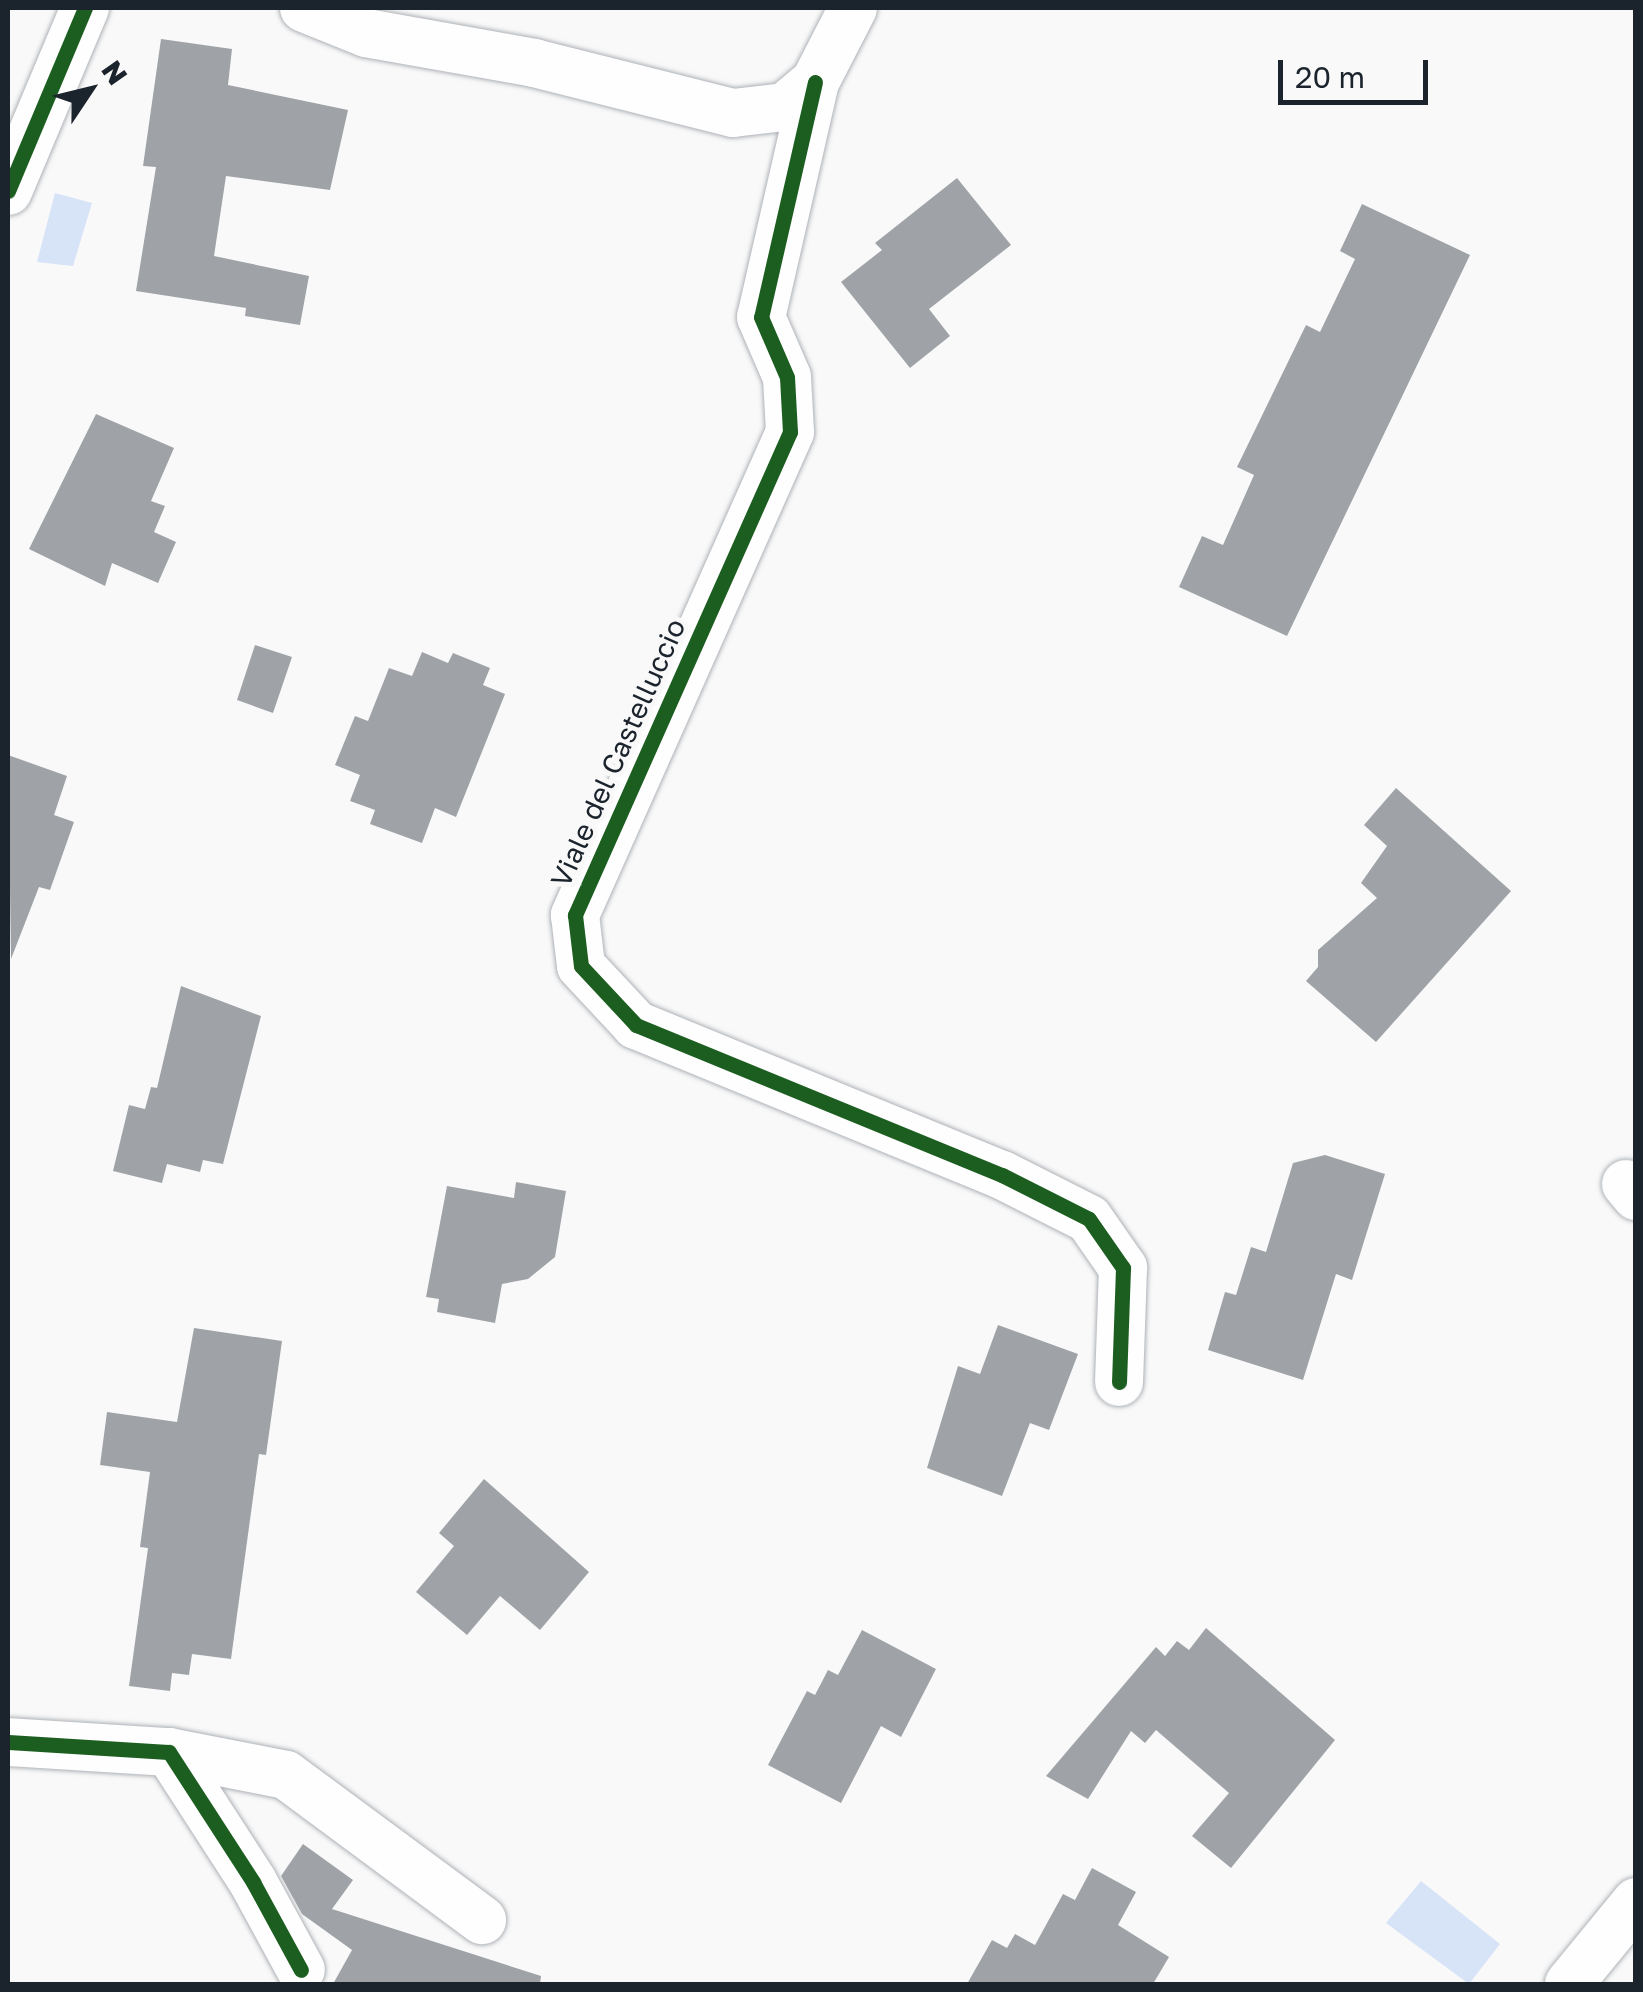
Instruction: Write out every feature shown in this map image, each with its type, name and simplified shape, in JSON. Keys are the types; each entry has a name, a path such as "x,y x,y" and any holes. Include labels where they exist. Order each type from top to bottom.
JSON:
{"street":[{"path":"8,191 85,8"},
{"name":"Viale del Castelluccio","path":"304,8 366,33 534,63 733,114 785,107 815,82"},
{"name":"Viale del Castelluccio","path":"853,8 815,82 761,316 787,377 790,432 575,914 580,966 636,1026 1002,1175 1090,1219 1123,1268 1118,1382"},
{"path":"8,1742 169,1752 286,1774 482,1920"},
{"path":"169,1752 253,1882 301,1970"},
{"path":"1569,1984 1636,1902"}],"water":[{"path":"55,193 92,203 73,266 37,262"},
{"path":"1421,1881 1500,1944 1469,1984 1386,1923"}],"building":[{"path":"161,39 232,49 228,85 348,110 330,190 226,176 214,256 309,276 300,325 245,316 246,308 136,291 156,167 143,166"},
{"path":"957,178 1011,245 929,309 950,336 910,368 841,282 882,250 875,243"},
{"path":"1362,204 1470,255 1287,636 1179,587 1202,536 1223,545 1254,475 1237,467 1306,325 1320,332 1355,259 1340,251"},
{"path":"96,414 174,448 151,501 165,506 154,532 176,542 158,583 112,563 105,586 29,549"},
{"path":"255,645 292,657 273,713 237,700"},
{"path":"422,652 448,663 453,653 490,668 483,685 505,694 456,817 435,808 422,843 370,824 375,810 350,801 360,775 335,765 355,716 368,721 389,668 412,676"},
{"path":"8,755 67,776 54,815 74,822 50,890 39,887 11,959"},
{"path":"1396,788 1511,891 1376,1042 1306,981 1318,967 1318,950 1377,898 1361,883 1387,846 1364,825"},
{"path":"181,986 261,1016 223,1164 203,1160 200,1172 167,1164 162,1183 113,1171 129,1105 145,1109 151,1087 157,1088"},
{"path":"1325,1155 1385,1174 1352,1280 1336,1274 1303,1380 1208,1350 1225,1292 1236,1295 1251,1247 1266,1252 1293,1163"},
{"path":"516,1182 566,1191 555,1257 528,1279 502,1284 495,1323 437,1312 439,1299 426,1297 447,1186 514,1198"},
{"path":"998,1325 1078,1354 1049,1430 1030,1423 1002,1496 927,1468 958,1366 980,1374"},
{"path":"194,1328 282,1341 266,1455 259,1454 231,1659 192,1654 189,1675 172,1673 170,1691 129,1686 148,1548 140,1547 150,1472 100,1465 107,1412 177,1422"},
{"path":"484,1479 589,1572 540,1630 500,1596 467,1635 416,1592 454,1546 439,1533"},
{"path":"1206,1628 1335,1740 1231,1868 1192,1836 1229,1793 1156,1730 1145,1743 1131,1731 1088,1799 1046,1776 1156,1647 1165,1656 1177,1641 1189,1650"},
{"path":"862,1630 936,1669 901,1737 881,1726 841,1803 768,1765 807,1691 815,1695 828,1670 838,1675"},
{"path":"303,1844 353,1880 332,1909 541,1976 540,1984 333,1984 352,1950 302,1914 281,1876"},
{"path":"1092,1868 1136,1892 1118,1925 1169,1957 1153,1984 967,1984 992,1940 1007,1948 1015,1934 1035,1945 1063,1894 1075,1900"}],"cycle path":[{"path":"8,191 85,8"},
{"path":"815,82 761,317 787,377 790,432 575,915 581,966 636,1025 1002,1175 1089,1219 1123,1268 1119,1382"},
{"path":"8,1742 169,1752 253,1882 301,1970"}]}
